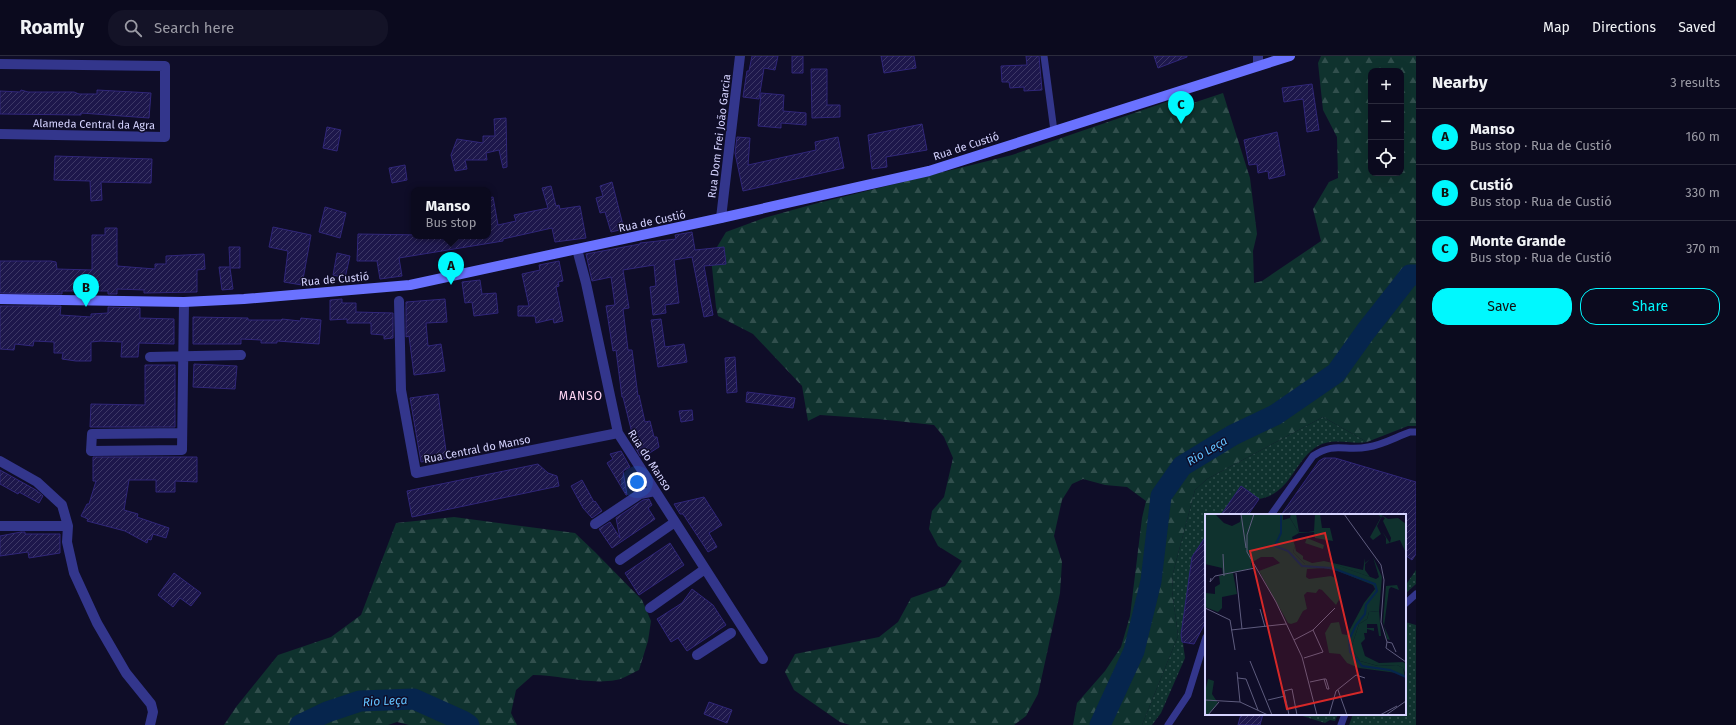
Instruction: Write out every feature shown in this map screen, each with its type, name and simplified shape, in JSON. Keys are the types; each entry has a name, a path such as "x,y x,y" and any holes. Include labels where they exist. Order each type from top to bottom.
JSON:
{"main road":[{"name":"Rua de Custió","path":"0,299 184,302 244,299 410,285 721,218 928,171 1290,56"}],"street":[{"name":"Rua Dom Frei João Garcia","path":"721,218 740,56"},
{"path":"1258,56 1258,66"},
{"path":"0,64 120,61"},
{"name":"Alameda Central da Agra","path":"0,134 165,137 165,66 120,61"},
{"name":"Rua do Manso","path":"577,249 586,283 618,433 706,569 737,628 764,659"},
{"name":"Rua Central do Manso","path":"399,301 401,390 416,473 618,433"},
{"path":"182,433 92,434 92,451 182,450 184,302"},
{"path":"150,357 241,355"},
{"path":"0,461 37,482 62,505 68,526 67,542 74,573 97,623 119,661 137,688 151,704 153,712 150,725"},
{"path":"595,524 640,494 655,491"},
{"path":"620,560 675,522"},
{"path":"0,526 68,526"},
{"path":"650,608 706,569"},
{"path":"697,655 737,628"}],"lane":[{"path":"1044,56 1054,131"},
{"path":"1272,514 1314,456 1321,451 1328,448 1337,447 1359,449 1370,447 1410,432 1416,432"},
{"path":"1406,603 1416,594"},
{"path":"1168,725 1188,695 1205,641"},
{"path":"1340,725 1345,715"}],"green space":[{"path":"1321,56 1416,56 1416,426 1408,426 1367,442 1323,417 1207,479 1195,490 1173,573 1172,590 1178,636 1142,725 1073,725 1077,703 1105,671 1121,647 1130,616 1142,518 1146,501 1127,487 1105,485 1083,479 1072,484 1062,500 1054,536 1062,562 1060,593 1038,694 1026,716 1014,725 850,725 840,722 794,690 785,672 795,654 879,637 898,622 911,598 945,586 962,561 938,546 929,529 932,511 944,497 953,458 944,437 934,425 820,415 808,421 802,386 753,334 718,316 711,257 726,232 764,218 814,204 1012,155 1169,101 1190,104 1223,93 1250,178 1257,234 1253,251 1254,283 1262,281 1321,241 1313,209 1329,182 1338,178 1337,137 1323,110 1318,63"},
{"path":"1323,417 1367,442 1324,443 1310,452 1286,484 1270,496 1259,499 1241,486 1222,514 1205,514 1205,538 1192,557 1181,635 1185,658 1161,713 1152,725 1142,725 1178,636 1172,590 1173,573 1195,490 1207,479"},
{"path":"454,517 575,533 642,600 651,621 648,641 639,670 619,679 606,681 585,681 554,676 533,675 516,690 511,713 517,725 409,725 397,722 388,725 224,725 236,707 278,655 331,637 361,615 396,523"},
{"path":"1416,570 1416,584 1406,593 1406,585"},
{"path":"1406,622 1416,625 1416,725 1349,725 1353,715 1406,715"},
{"path":"1299,715 1338,715 1335,721 1330,720 1325,723"}],"building":[{"path":"752,56 778,56 775,70 764,68 759,99 743,97 747,71 749,71"},
{"path":"792,56 803,56 803,73 792,73"},
{"path":"881,56 914,56 916,68 884,73"},
{"path":"1026,56 1039,56 1042,90 1024,91 1024,87 1010,88 1009,82 1002,82 1001,66 1027,65"},
{"path":"1154,56 1187,56 1187,57 1158,68"},
{"path":"811,69 827,69 827,105 840,105 840,117 812,118"},
{"path":"1312,84 1319,130 1307,132 1303,99 1284,102 1282,88"},
{"path":"21,90 28,92 74,92 79,94 97,94 97,90 151,93 149,118 81,113 81,115 0,114 0,91 20,92"},
{"path":"761,93 784,95 783,111 806,113 806,125 781,123 781,128 758,126"},
{"path":"506,118 507,167 503,168 499,150 486,153 487,160 465,160 467,169 455,171 451,155 457,139 483,143 483,136 495,136 494,119"},
{"path":"922,124 927,150 886,157 887,167 872,169 868,135"},
{"path":"327,127 341,130 337,151 323,148"},
{"path":"1277,132 1285,175 1269,179 1268,171 1258,173 1257,164 1249,165 1244,140"},
{"path":"737,137 750,138 748,165 816,150 815,142 838,137 844,168 743,191 735,153"},
{"path":"55,156 152,159 151,183 101,182 102,200 91,201 90,181 54,180"},
{"path":"405,165 407,180 392,183 389,168"},
{"path":"612,182 624,229 611,232 605,212 600,213 596,198 603,196 600,186"},
{"path":"551,186 556,206 559,205 560,209 580,206 586,238 555,242 552,228 503,239 503,241 399,258 402,276 380,279 377,261 357,261 358,234 411,235 411,239 491,239 491,197 493,197 498,225 516,221 514,215 548,208 542,188"},
{"path":"325,207 346,213 340,238 319,232"},
{"path":"273,227 311,235 302,285 284,282 288,251 269,247"},
{"path":"105,228 117,228 117,266 155,269 155,264 166,264 166,256 204,254 205,269 197,270 197,292 144,293 144,290 117,289 117,294 108,294 108,291 62,291 62,294 0,293 0,261 51,261 56,262 57,269 92,270 92,235 105,235"},
{"path":"692,232 695,250 724,247 726,264 704,266 713,315 704,317 692,257 674,260 679,303 665,305 666,313 653,315 650,287 656,286 654,265 623,270 629,308 623,309 628,350 632,350 638,396 639,395 645,422 650,421 654,437 657,437 659,447 648,454 640,456 636,449 622,397 616,350 613,351 606,306 615,305 611,277 592,281 586,254 640,243 676,239 675,235"},
{"path":"229,247 240,247 240,268 230,268 233,289 222,290 219,267 230,267"},
{"path":"337,253 350,256 345,278 333,275"},
{"path":"559,261 563,281 558,282 559,286 556,287 563,321 554,323 553,319 536,323 535,316 518,316 518,306 529,306 522,274 540,270 539,265"},
{"path":"480,280 482,294 496,293 498,313 474,316 472,302 465,303 462,282"},
{"path":"342,299 342,303 356,303 356,312 393,313 393,338 384,339 384,335 371,334 371,323 347,323 347,319 330,320 330,300"},
{"path":"445,299 447,322 426,323 428,346 441,344 445,371 414,375 409,336 406,337 406,302"},
{"path":"0,306 61,306 60,315 91,317 91,314 108,313 108,307 140,308 140,318 174,319 174,344 139,343 138,357 121,357 122,342 91,342 91,361 62,359 63,353 54,353 54,342 34,341 33,346 15,344 14,350 0,349"},
{"path":"193,317 248,318 248,320 282,319 300,321 301,318 321,320 319,344 277,341 277,343 261,343 261,340 241,339 241,344 193,344"},
{"path":"661,319 665,347 684,344 687,362 658,367 651,320"},
{"path":"735,357 737,392 727,393 725,358"},
{"path":"194,364 237,366 235,389 193,387"},
{"path":"145,365 175,365 175,427 90,427 91,404 145,405"},
{"path":"747,392 795,398 793,408 746,402"},
{"path":"438,394 447,458 421,462 410,398"},
{"path":"692,410 693,420 681,422 679,411"},
{"path":"621,451 630,467 623,471 627,495 607,463 613,459 610,454"},
{"path":"93,457 197,457 197,482 175,481 175,492 156,492 156,480 129,480 124,510 138,514 137,517 169,528 166,538 153,534 151,540 148,539 147,543 125,531 87,521 88,519 81,516 87,504 89,504 96,481 93,481"},
{"path":"1324,458 1335,458 1416,482 1416,554 1412,560 1406,556 1406,514 1282,514 1319,461"},
{"path":"538,464 548,473 557,476 559,486 412,517 407,491"},
{"path":"0,470 36,490 43,496 39,503 0,484"},
{"path":"582,480 594,502 595,501 602,511 592,518 583,508 571,486"},
{"path":"1241,486 1259,499 1249,514 1222,514"},
{"path":"704,497 722,525 709,533 717,547 708,552 683,514 680,514 674,504"},
{"path":"649,499 652,505 648,508 655,519 612,548 599,529 610,522 620,538 616,518 643,500"},
{"path":"25,532 25,534 60,534 60,553 29,558 28,552 0,556 0,536"},
{"path":"1205,538 1205,623 1194,644 1182,642 1181,635 1192,557"},
{"path":"670,543 684,565 639,595 625,573"},
{"path":"174,573 201,593 191,606 180,598 173,607 158,595"},
{"path":"692,589 713,605 726,625 687,651 678,638 671,642 657,619 682,603"},
{"path":"709,702 732,710 727,723 704,714"},
{"path":"1241,715 1263,715 1260,725 1238,725"}],"waterway":[{"name":"Rio Leça","path":"1100,725 1134,651 1151,581 1161,496 1182,466 1233,435 1275,415 1336,373 1366,331 1410,275 1416,275"},
{"name":"Rio Leça","path":"300,725 327,712 360,701 414,699 469,725"}],"place":[{"name":"Monte Grande","path":"1181,124"},
{"name":"Manso","path":"451,285"},
{"name":"Custió","path":"86,307"}],"district":[{"name":"MANSO","path":"581,396"}]}
